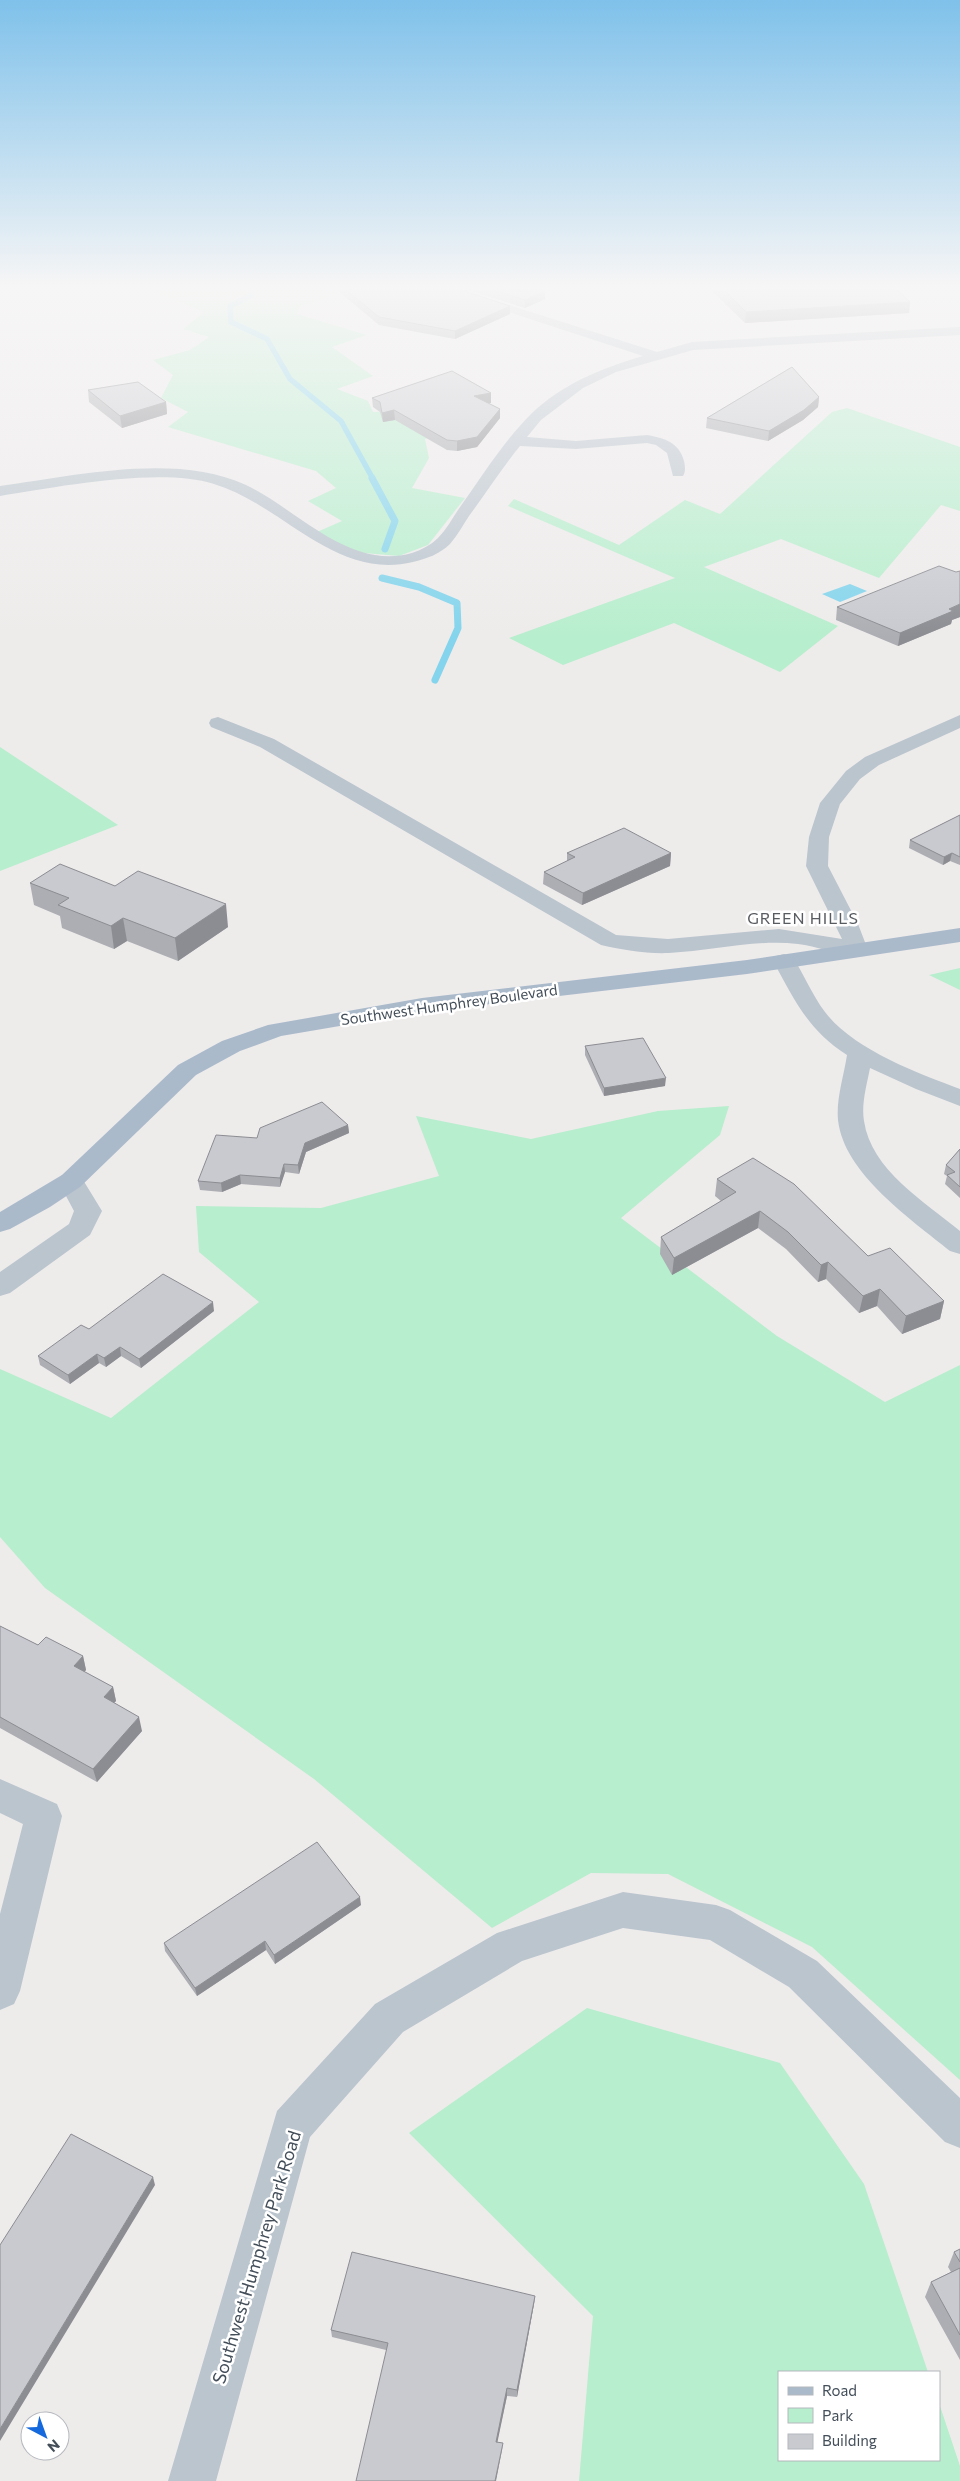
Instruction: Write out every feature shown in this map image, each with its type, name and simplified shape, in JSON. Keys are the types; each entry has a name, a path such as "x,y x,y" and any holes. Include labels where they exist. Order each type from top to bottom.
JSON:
{"main road":[{"name":"Southwest Humphrey Boulevard","path":"0,1223 41,1201 71,1181 187,1070 231,1046 276,1030 422,1005 784,961 960,935"}],"street":[{"path":"0,491 124,477 178,475 213,478 248,492 345,552 372,559 411,559 432,551 444,541 516,441 536,417 551,406"},
{"path":"516,441 576,445 647,439 658,440 671,447 678,459 678,473"},
{"path":"858,950 848,924 817,866 819,837 830,803 853,774 872,761 960,721"},
{"path":"218,723 267,743 609,940 644,947 769,936 812,938 858,950"},
{"path":"784,961 818,1019 840,1040 860,1053 960,1098"},
{"path":"860,1053 851,1120 858,1146 876,1173 960,1245"},
{"path":"0,1286 80,1229 88,1212 71,1181"},
{"path":"0,1795 44,1816 0,1991"},
{"name":"Southwest Humphrey Park Road","path":"192,2481 292,2126 389,2018 511,1946 624,1910 716,1923 803,1974 960,2127"}],"green space":[{"path":"176,406 370,406 373,412 422,410 457,426 425,439 429,458 412,488 465,498 428,545 399,556 352,552 317,532 342,521 308,501 336,488 316,471 168,427 188,412"},
{"path":"847,408 960,447 960,511 941,505 879,578 781,539 704,567 838,626 780,672 674,623 563,665 509,638 675,578 508,506 514,499 619,545 685,500 720,514 832,412"},
{"path":"0,747 118,825 0,871"},
{"path":"960,968 960,990 929,975"},
{"path":"729,1106 720,1135 621,1218 777,1336 885,1402 960,1365 960,2080 812,1947 668,1874 591,1873 492,1928 314,1779 45,1588 0,1537 0,1369 111,1418 259,1302 199,1252 196,1206 321,1208 439,1176 416,1116 531,1139 658,1111"},
{"path":"587,2008 780,2063 864,2184 928,2371 778,2371 778,2461 940,2461 940,2406 960,2466 960,2481 579,2481 593,2316 409,2133"}],"water":[{"path":"850,584 867,591 840,602 822,594"}],"building":[{"path":"107,406 154,406 120,416"},
{"path":"381,406 494,406 500,409 477,437 457,441 447,440 394,410 382,413"},
{"path":"727,406 809,406 769,431 707,418"},
{"path":"939,566 956,572 960,571 960,604 949,609 953,611 900,633 837,607"},
{"path":"960,815 960,857 952,853 944,857 910,840"},
{"path":"624,828 671,853 583,893 544,872 575,857 567,853"},
{"path":"60,864 115,886 138,871 226,904 175,938 123,918 111,926 58,905 69,898 30,883"},
{"path":"643,1038 666,1078 604,1088 585,1046"},
{"path":"322,1102 348,1125 305,1143 298,1165 284,1164 280,1178 240,1175 221,1183 198,1181 216,1135 257,1138 260,1128"},
{"path":"960,1149 960,1187 947,1175 955,1172 946,1165"},
{"path":"753,1158 794,1184 868,1256 890,1248 944,1301 906,1316 880,1289 863,1296 828,1262 821,1265 788,1232 760,1211 674,1258 661,1237 736,1192 717,1179"},
{"path":"163,1274 213,1302 139,1359 120,1347 104,1358 97,1354 68,1375 38,1356 81,1325 89,1329"},
{"path":"0,1626 38,1645 46,1637 83,1656 74,1666 113,1687 104,1697 139,1717 93,1769 0,1717"},
{"path":"317,1842 360,1897 274,1955 265,1941 195,1988 164,1943"},
{"path":"71,2134 153,2177 0,2429 0,2245"},
{"path":"960,2249 960,2262 954,2252"},
{"path":"352,2252 535,2296 517,2390 507,2388 496,2442 503,2443 495,2481 356,2481 388,2343 331,2330"},
{"path":"960,2268 960,2335 931,2282"}],"waterway":[{"path":"323,406 341,421 373,479"},
{"path":"372,478 395,521 385,549"},
{"path":"382,578 419,587 457,603 458,628 435,680"}],"district":[{"name":"GREEN HILLS","path":"803,917"}]}
